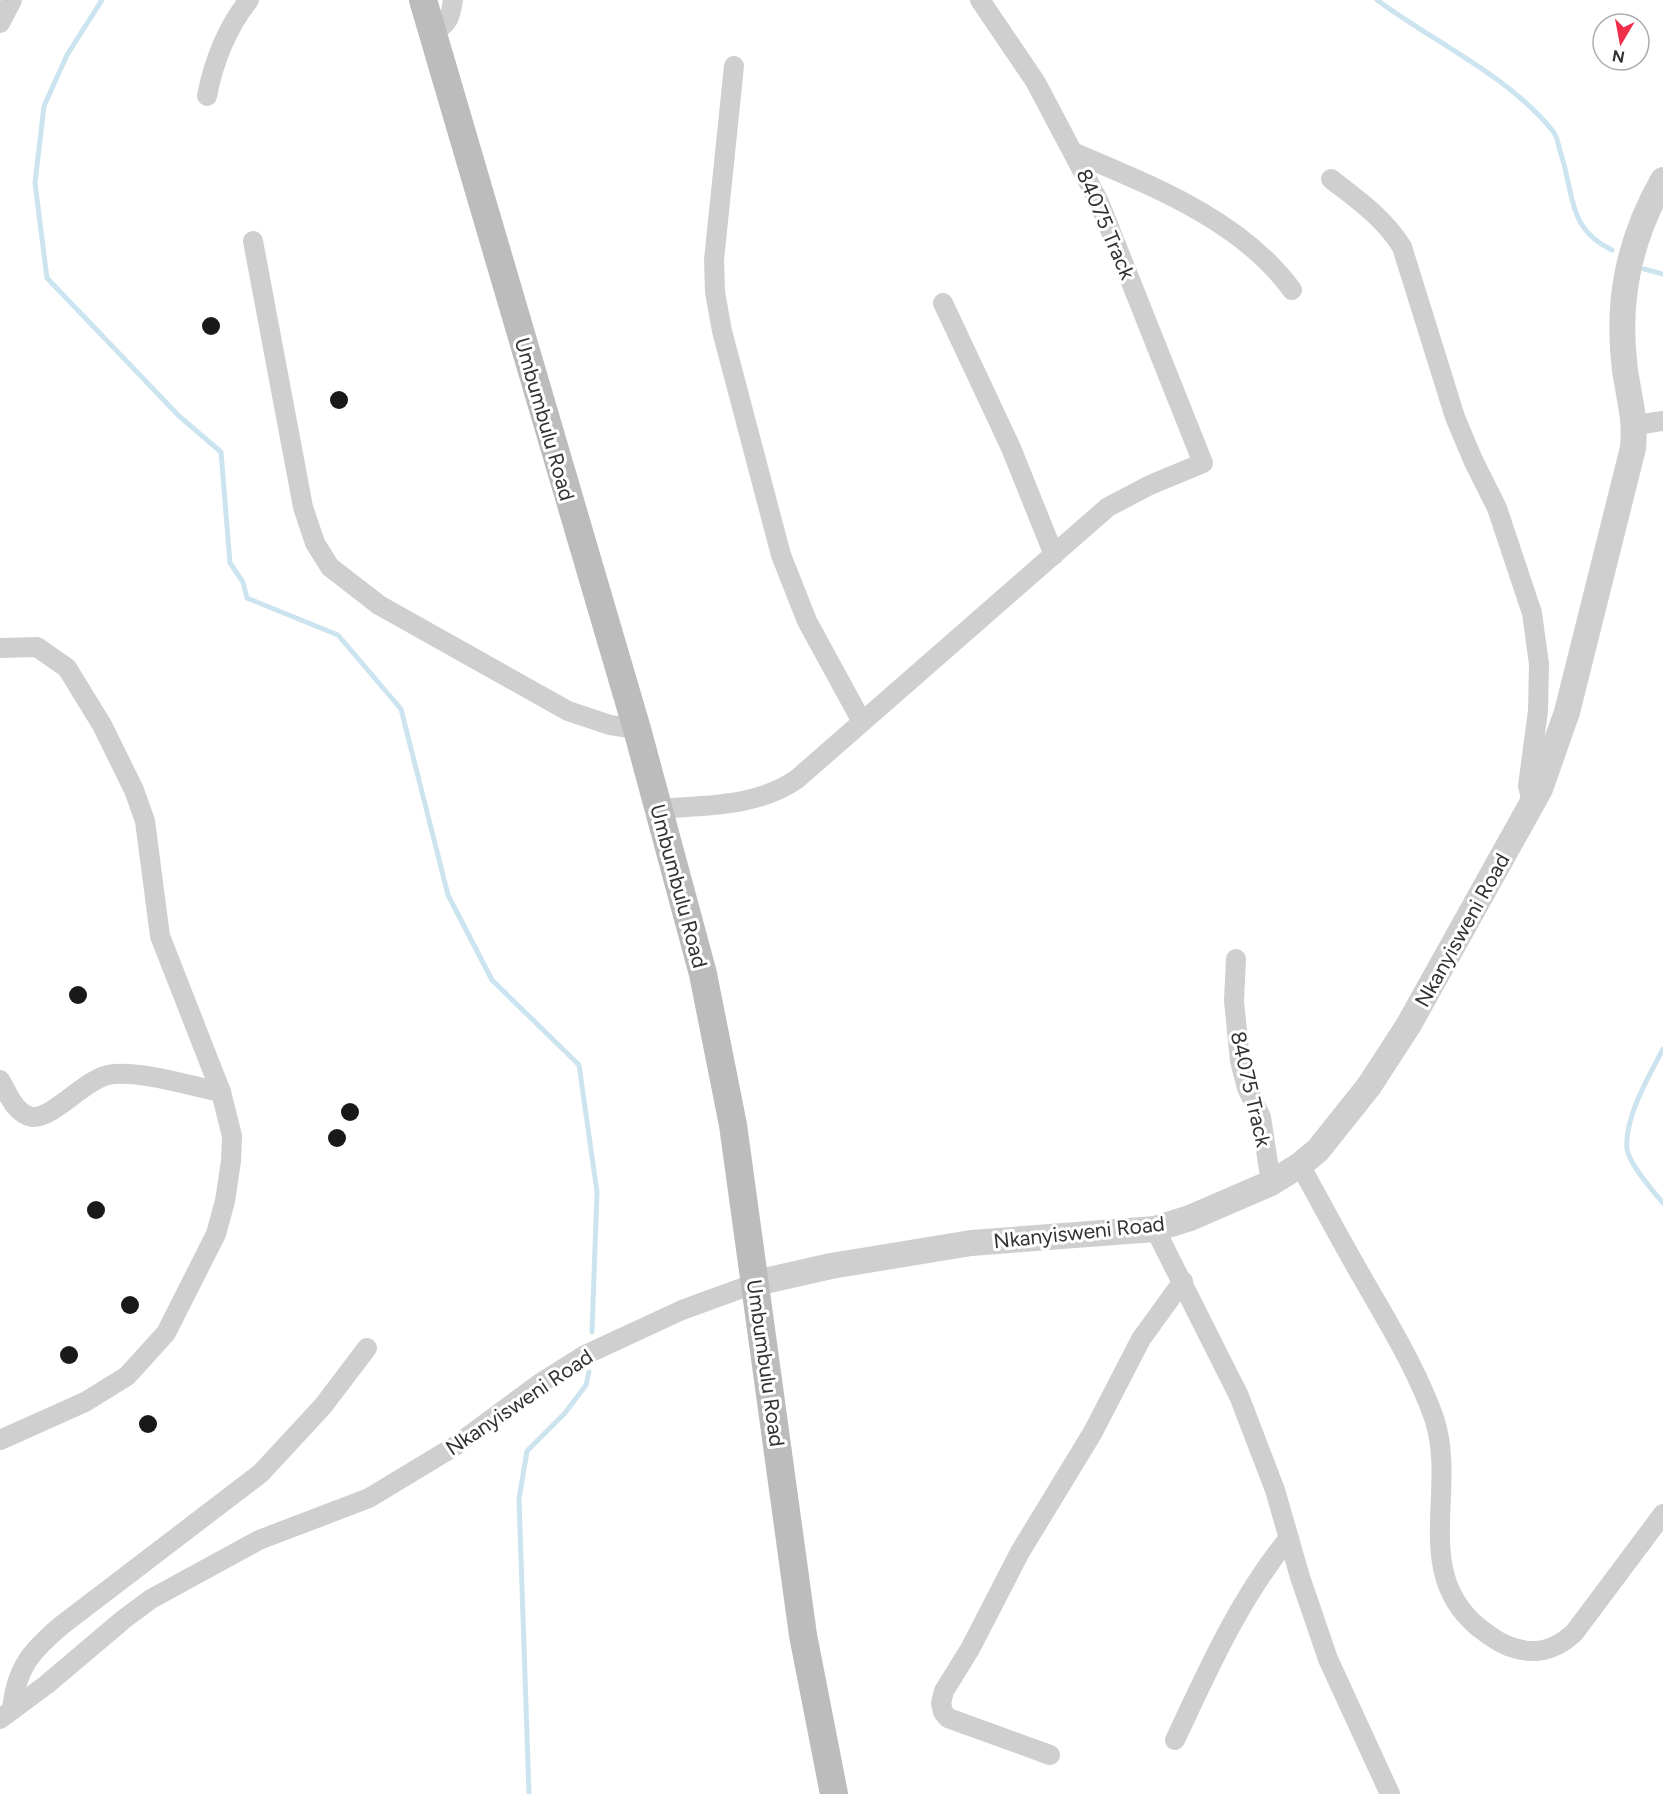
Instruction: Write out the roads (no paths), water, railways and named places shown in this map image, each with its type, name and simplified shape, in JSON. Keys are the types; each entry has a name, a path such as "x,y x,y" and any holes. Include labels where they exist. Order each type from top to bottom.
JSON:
{"main road":[{"name":"Umbumbulu Road","path":"423,0 637,729 703,974 733,1125 803,1635 834,1794"}],"street":[{"path":"0,23 12,0"},
{"path":"207,96 217,56 230,28 249,0"},
{"path":"432,31 443,27 448,20 453,0"},
{"name":"84075 Track","path":"980,0 1035,81 1099,202 1203,463 1128,495 1102,512 1054,555"},
{"path":"734,66 714,260 715,292 720,321 781,555 807,621 862,722"},
{"path":"1075,153 1169,196 1226,228 1267,261 1292,291"},
{"path":"1331,179 1376,214 1391,229 1402,247 1455,417 1497,508 1514,556 1532,613 1539,664 1538,711 1528,786 1532,803"},
{"name":"Nkanyisweni Road","path":"6,1714 46,1685 124,1618 151,1599 222,1558 259,1540 369,1498 455,1446 538,1384 585,1355 682,1310 756,1283 831,1266 971,1243 1155,1229 1190,1218 1271,1183 1300,1165 1318,1150 1369,1086 1408,1026 1532,803 1552,758 1626,480 1635,425 1625,371 1621,325 1623,289 1632,246 1663,180"},
{"path":"253,241 303,507 315,543 330,567 379,605 567,711 610,725 637,729"},
{"path":"659,809 753,801 779,791 1054,555 1011,448 943,303"},
{"path":"1635,425 1663,421"},
{"path":"0,648 37,646 68,668 121,763 145,820 160,936 221,1092 232,1136 225,1201 216,1234 166,1333 127,1376 85,1402 0,1440"},
{"name":"84075 Track","path":"1236,959 1234,1001 1240,1061 1247,1088 1261,1117 1271,1183"},
{"path":"0,1080 15,1106 24,1114 36,1117 48,1112 94,1080 113,1074 131,1074 221,1092"},
{"path":"1300,1165 1403,1346 1434,1420 1442,1484 1440,1562 1444,1580 1453,1599 1468,1618 1502,1644 1520,1650 1548,1650 1562,1644 1574,1633 1663,1514"},
{"path":"1155,1229 1239,1396 1275,1490 1328,1659 1390,1794"},
{"path":"1050,1755 948,1718 943,1712 941,1703 944,1691 970,1649 1020,1552 1094,1432 1141,1339 1183,1281"},
{"path":"6,1714 19,1674 35,1650 62,1625 261,1473 316,1415 367,1348"},
{"path":"1175,1740 1215,1654 1270,1561 1289,1538"}],"waterway":[{"path":"102,0 67,55 44,106 35,183 47,278 179,416 221,452 230,563 243,582 247,598 338,635 401,709 448,895 492,980 579,1065 597,1192 592,1332"},
{"path":"1377,0 1492,76 1534,110 1556,137 1579,220 1597,241 1612,250"},
{"path":"1644,269 1663,274"},
{"path":"1663,1049 1633,1111 1627,1137 1627,1149 1637,1170 1663,1203"},
{"path":"529,1794 519,1499 527,1451 565,1413 586,1385 589,1372"}]}
